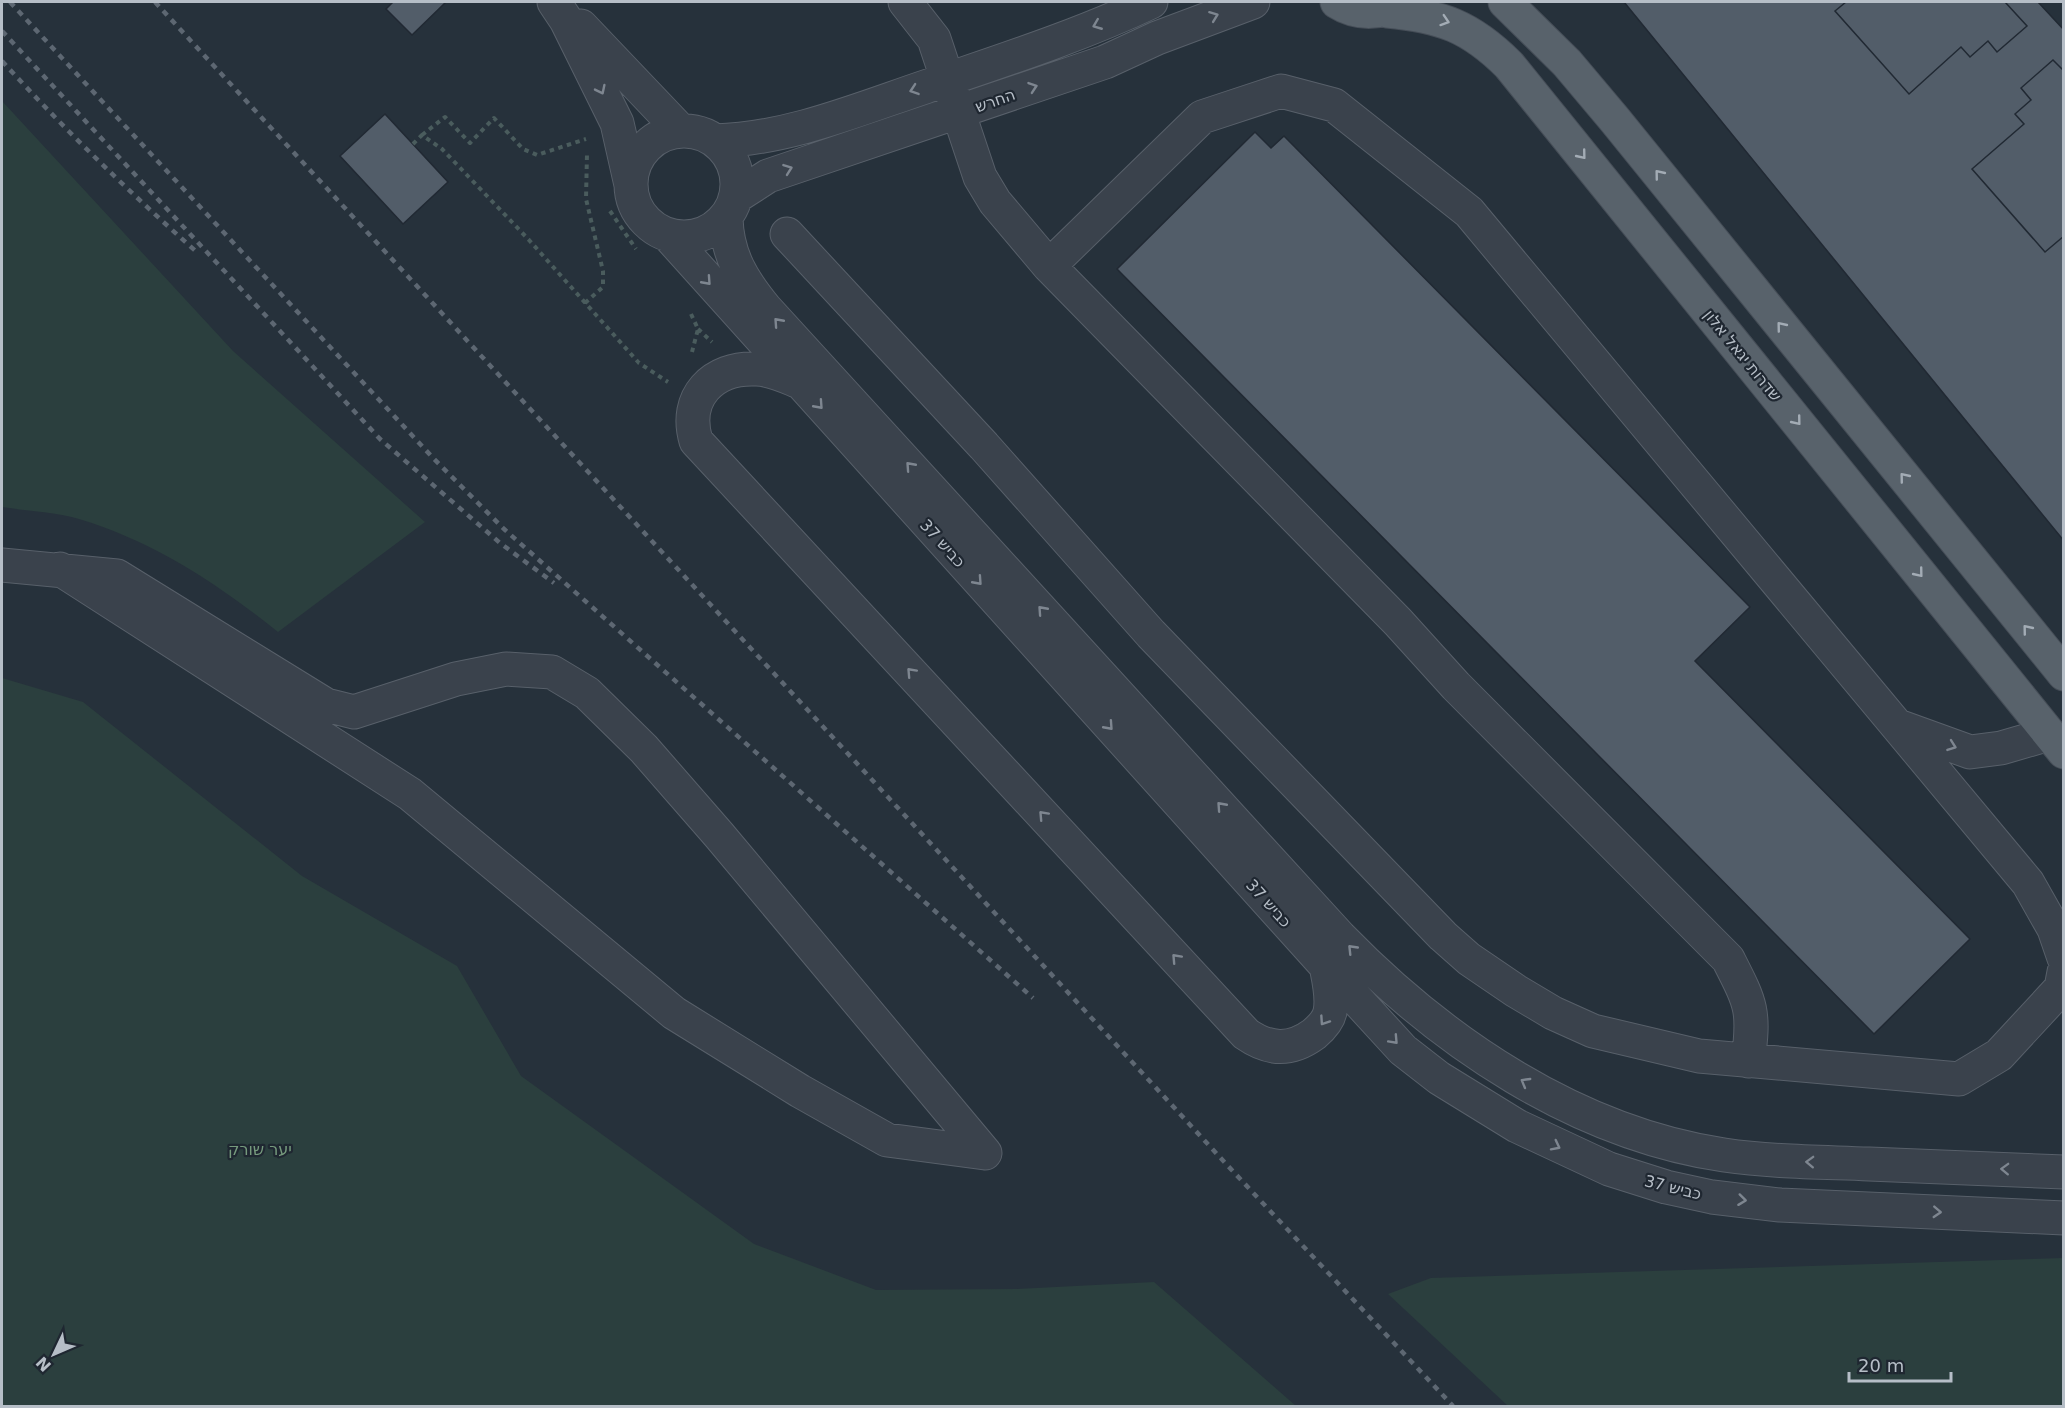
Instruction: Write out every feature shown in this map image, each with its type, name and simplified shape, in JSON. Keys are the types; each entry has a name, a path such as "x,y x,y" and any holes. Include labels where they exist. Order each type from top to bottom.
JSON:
{"main road":[{"name":"שדרות יגאל אלון","path":"1337,2 1367,12 1396,6 1460,26 1486,42 1509,65 2056,743"},
{"path":"1505,2 1567,63 1615,120 2064,674"}],"street":[{"path":"554,2 566,20 616,123 634,202 642,217 654,228 669,236 694,237 706,233 731,207 737,178 732,161 715,141 698,133 681,131 656,140 642,152 634,167 631,185"},
{"path":"562,2 590,37 681,131"},
{"path":"905,2 934,39 980,177 995,202 1049,266 1398,622 1464,694 1728,959 1748,998 1753,1024 1748,1061"},
{"path":"715,141 764,137 818,123 1082,32 1151,2"},
{"name":"החרש","path":"731,207 768,176 1105,62 1156,38 1252,2"},
{"path":"1049,266 1202,117 1281,91 1334,105 1469,212 2028,883 2054,929 2064,958"},
{"name":"כביש 37","path":"731,207 732,256 742,279 766,309 1340,937 1394,990 1442,1029 1499,1067 1544,1093 1593,1116 1652,1137 1721,1155 1770,1160 2064,1172"},
{"path":"787,234 984,446 1151,634 1469,959 1553,1013 1593,1031 1699,1056 1959,1079 1999,1055 2061,988 2064,972"},
{"name":"כביש 37","path":"669,236 797,381 1326,966 1403,1050 1439,1078 1517,1126 1609,1169 1666,1187 1712,1197 1780,1205 2064,1218"},
{"path":"797,381 759,369 731,370 709,382 697,400 693,411 693,431 696,441 708,457 889,647 1246,1034 1259,1043 1290,1047 1300,1043 1323,1026 1330,1014 1332,998 1326,966"},
{"path":"2,565 60,569 117,576 326,705 354,712 456,679 507,669 552,672 586,693 644,749 985,1153 887,1140 800,1091 674,1013 410,794 60,569"},
{"path":"1897,725 1970,752 2056,743"},
{"path":"1991,838 1972,800 1973,775 2001,748"}],"path":[{"path":"413,144 445,117 470,143 494,118 523,149 537,155 589,138 584,177 586,199 603,270 603,287 585,303"},
{"path":"422,135 442,148 639,363 697,400"}],"green space":[{"path":"2,101 233,351 425,522 278,632 208,581 133,539 79,519 2,507"},
{"name":"יער שורק","path":"2,678 83,702 302,876 457,966 521,1076 754,1244 876,1290 1017,1289 1154,1282 1296,1406 2,1406"},
{"path":"2063,1258 2063,1406 1508,1406 1388,1294 1431,1278"}],"building":[{"path":"393,2 446,2 412,35 386,9"},
{"path":"1624,2 2038,2 2064,30 2064,541"},
{"path":"1846,2 2005,2 2027,26 1997,52 1988,41 1970,57 1961,47 1909,94 1835,11"},
{"path":"2053,60 2064,71 2064,236 2045,252 1972,169 2024,124 2015,114 2031,100 2021,88"},
{"path":"385,114 448,182 403,224 340,156"},
{"path":"1255,132 1271,148 1284,136 1750,607 1695,661 1970,939 1874,1034 1117,269"}],"railway":[{"path":"10,2 434,459 504,529 1033,998"},
{"path":"155,2 1228,1166 1453,1406"},
{"path":"2,31 380,439 500,543 554,583"},
{"path":"2,61 98,160 199,254"}]}
